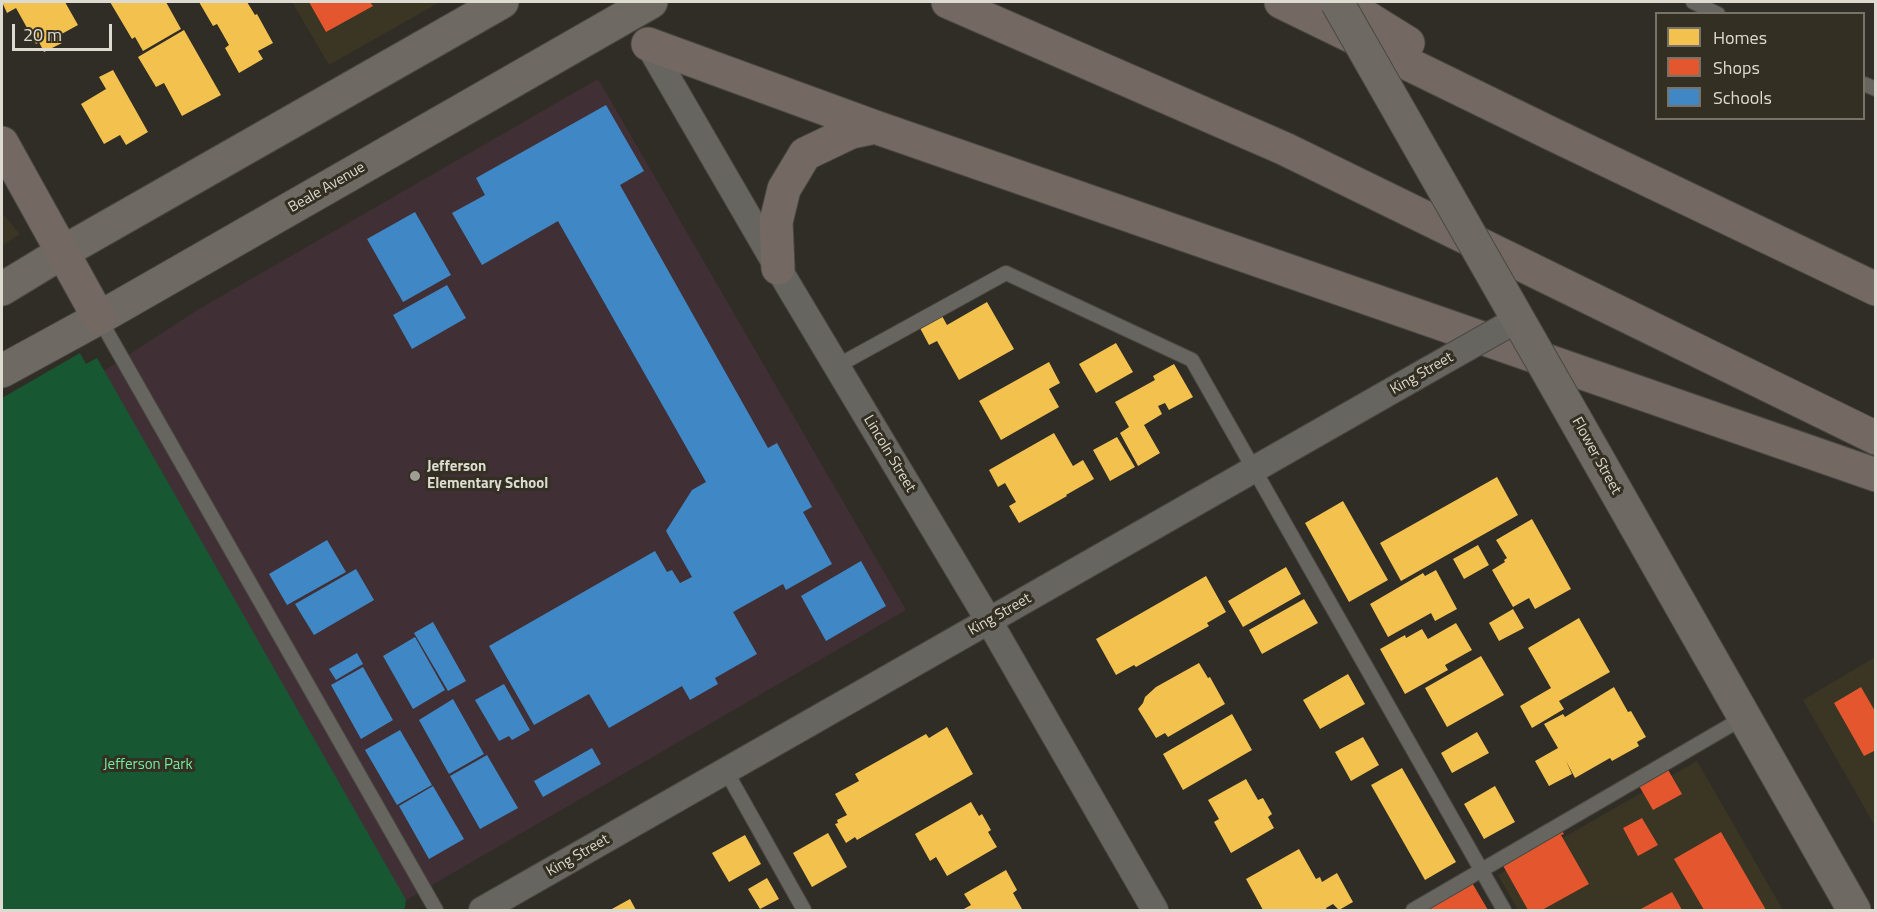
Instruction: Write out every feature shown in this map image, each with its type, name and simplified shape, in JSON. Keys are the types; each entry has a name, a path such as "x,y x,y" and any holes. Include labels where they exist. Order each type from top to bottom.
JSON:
{"highway":[{"path":"948,2 1285,149 1875,438"},
{"path":"1281,2 1875,289"},
{"path":"1342,2 1554,135"},
{"path":"648,44 875,127 1875,475"},
{"path":"778,268 776,222 784,189 805,154 851,132 875,127"},
{"path":"2,143 99,318"}],"main road":[{"path":"2,289 502,2"},
{"name":"Flower Street","path":"1337,2 1854,910"},
{"name":"Lincoln Street","path":"631,7 648,44"},
{"name":"Beale Avenue","path":"2,371 99,318 631,7"}],"street":[{"name":"Lincoln Street","path":"648,44 778,268 989,621 1155,910"},
{"name":"King Street","path":"482,910 1518,319"}],"lane":[{"path":"1693,2 1714,12"},
{"path":"837,366 1006,273 1192,360 1504,910"},
{"path":"99,318 436,910"},
{"path":"1413,910 1743,718"},
{"path":"726,771 804,910"}],"shaded area":[{"path":"292,2 440,2 329,65"},
{"path":"598,79 906,610 401,903 96,376 199,309"},
{"path":"2,213 20,234 2,246"},
{"path":"1875,657 1875,826 1803,700"},
{"path":"1697,761 1783,910 1518,910 1498,875"}],"green space":[{"name":"Jefferson Park","path":"80,353 86,364 97,358 406,900 405,908 400,910 2,910 2,398"}],"building: Homes":[{"path":"2,2 65,2 78,25 58,36 62,43 44,52 39,42 36,44 16,8 7,13"},
{"path":"110,2 166,2 181,29 143,51 135,37 132,39"},
{"path":"199,2 247,2 255,15 257,14 273,43 258,51 263,59 239,73 225,48 229,45 217,24 213,26"},
{"path":"184,30 221,95 182,116 164,83 156,87 138,57"},
{"path":"113,70 148,132 126,145 120,135 104,144 81,104 106,89 99,77"},
{"path":"987,302 1014,349 959,380 937,341 929,345 920,328 942,316 947,325"},
{"path":"1116,343 1133,372 1096,393 1079,364"},
{"path":"1049,362 1060,383 1049,389 1059,407 1001,440 979,401"},
{"path":"1174,364 1193,397 1169,410 1165,403 1158,406 1162,414 1144,425 1160,453 1138,466 1120,433 1129,427 1115,402 1155,380 1153,376"},
{"path":"1054,433 1073,466 1083,460 1094,479 1019,523 1009,506 1016,502 1005,483 998,487 989,470"},
{"path":"1117,437 1135,467 1110,481 1093,450"},
{"path":"1497,477 1518,515 1401,581 1380,543"},
{"path":"1343,501 1388,580 1349,602 1305,523"},
{"path":"1532,519 1571,589 1535,609 1529,598 1513,607 1492,570 1505,562 1507,558 1496,540"},
{"path":"1478,545 1489,565 1464,579 1453,559"},
{"path":"1286,567 1301,594 1243,627 1228,601"},
{"path":"1436,570 1457,609 1435,621 1431,613 1388,637 1370,604 1423,573 1425,576"},
{"path":"1206,576 1226,612 1207,623 1209,626 1136,667 1134,665 1116,675 1096,639"},
{"path":"1304,599 1318,623 1262,654 1249,630"},
{"path":"1513,609 1524,628 1499,641 1489,623"},
{"path":"1579,618 1610,672 1559,701 1564,709 1532,728 1520,706 1551,688 1528,648"},
{"path":"1456,623 1472,650 1445,665 1448,670 1405,694 1380,649 1405,635 1406,638 1422,629 1428,639"},
{"path":"1481,656 1504,695 1447,727 1425,688"},
{"path":"1199,663 1225,704 1168,737 1165,733 1156,738 1138,709 1145,697 1156,687"},
{"path":"1348,674 1365,704 1320,729 1303,700"},
{"path":"1614,687 1646,737 1637,742 1639,746 1612,761 1610,758 1575,778 1566,761 1572,774 1549,786 1535,761 1558,748 1544,724 1563,714 1565,717"},
{"path":"1232,714 1252,750 1183,790 1163,754"},
{"path":"947,727 973,774 857,840 855,837 846,843 835,824 838,823 837,820 847,815 835,794 859,781 855,774 926,734 929,738"},
{"path":"1477,732 1489,753 1452,773 1441,753"},
{"path":"1363,737 1379,765 1351,781 1335,752"},
{"path":"1402,768 1456,862 1425,880 1371,785"},
{"path":"1246,779 1258,800 1263,798 1272,814 1268,817 1274,828 1231,853 1214,822 1219,819 1208,800"},
{"path":"1495,786 1515,822 1484,839 1464,804"},
{"path":"971,802 979,816 982,814 991,830 988,832 997,847 947,876 936,857 930,861 915,834"},
{"path":"828,833 847,867 812,887 793,853"},
{"path":"745,835 761,864 729,882 712,853"},
{"path":"1299,849 1316,879 1320,877 1322,882 1337,873 1353,902 1339,910 1333,904 1326,908 1327,910 1263,910 1246,879"},
{"path":"1006,870 1017,890 1013,893 1022,909 962,910 971,905 964,894"},
{"path":"767,878 779,899 760,909 748,889"},
{"path":"630,899 636,910 610,910"}],"building: Shops":[{"path":"309,2 370,2 373,6 326,32"},
{"path":"1861,687 1876,713 1876,750 1864,756 1834,703"},
{"path":"1667,768 1682,794 1653,810 1638,784"},
{"path":"1642,818 1658,845 1638,856 1623,828"},
{"path":"1560,828 1564,834 1561,835 1589,884 1542,910 1528,910 1501,862"},
{"path":"1721,832 1766,910 1704,910 1674,859"},
{"path":"1471,881 1488,910 1419,910"},
{"path":"1672,892 1682,910 1639,910"}],"building: Schools":[{"path":"606,105 644,171 620,185 768,448 777,443 812,507 803,512 832,564 786,590 783,584 733,612 757,654 715,678 718,684 690,700 682,686 609,728 589,694 534,725 489,646 655,551 667,572 672,570 680,583 692,577 666,531 692,490 706,482 558,221 482,265 452,213 485,195 476,178"},
{"path":"415,212 451,275 403,302 367,239"},
{"path":"447,285 466,318 412,349 393,315"},
{"path":"327,540 346,572 287,605 269,574"},
{"path":"861,561 886,606 826,641 801,596"},
{"path":"356,569 374,600 314,635 295,604"},
{"path":"433,622 466,681 448,691 414,633"},
{"path":"415,637 445,690 413,709 383,656"},
{"path":"357,653 363,664 336,680 329,669"},
{"path":"363,667 393,720 361,739 331,685"},
{"path":"504,684 530,730 512,740 509,736 499,741 475,700"},
{"path":"453,699 484,754 449,774 419,720"},
{"path":"400,730 432,785 397,805 365,750"},
{"path":"592,748 601,764 543,797 534,781"},
{"path":"487,755 518,808 480,829 450,776"},
{"path":"433,786 464,839 429,859 399,806"}],"place":[{"name":"Jefferson Elementary School","path":"415,476"}]}
